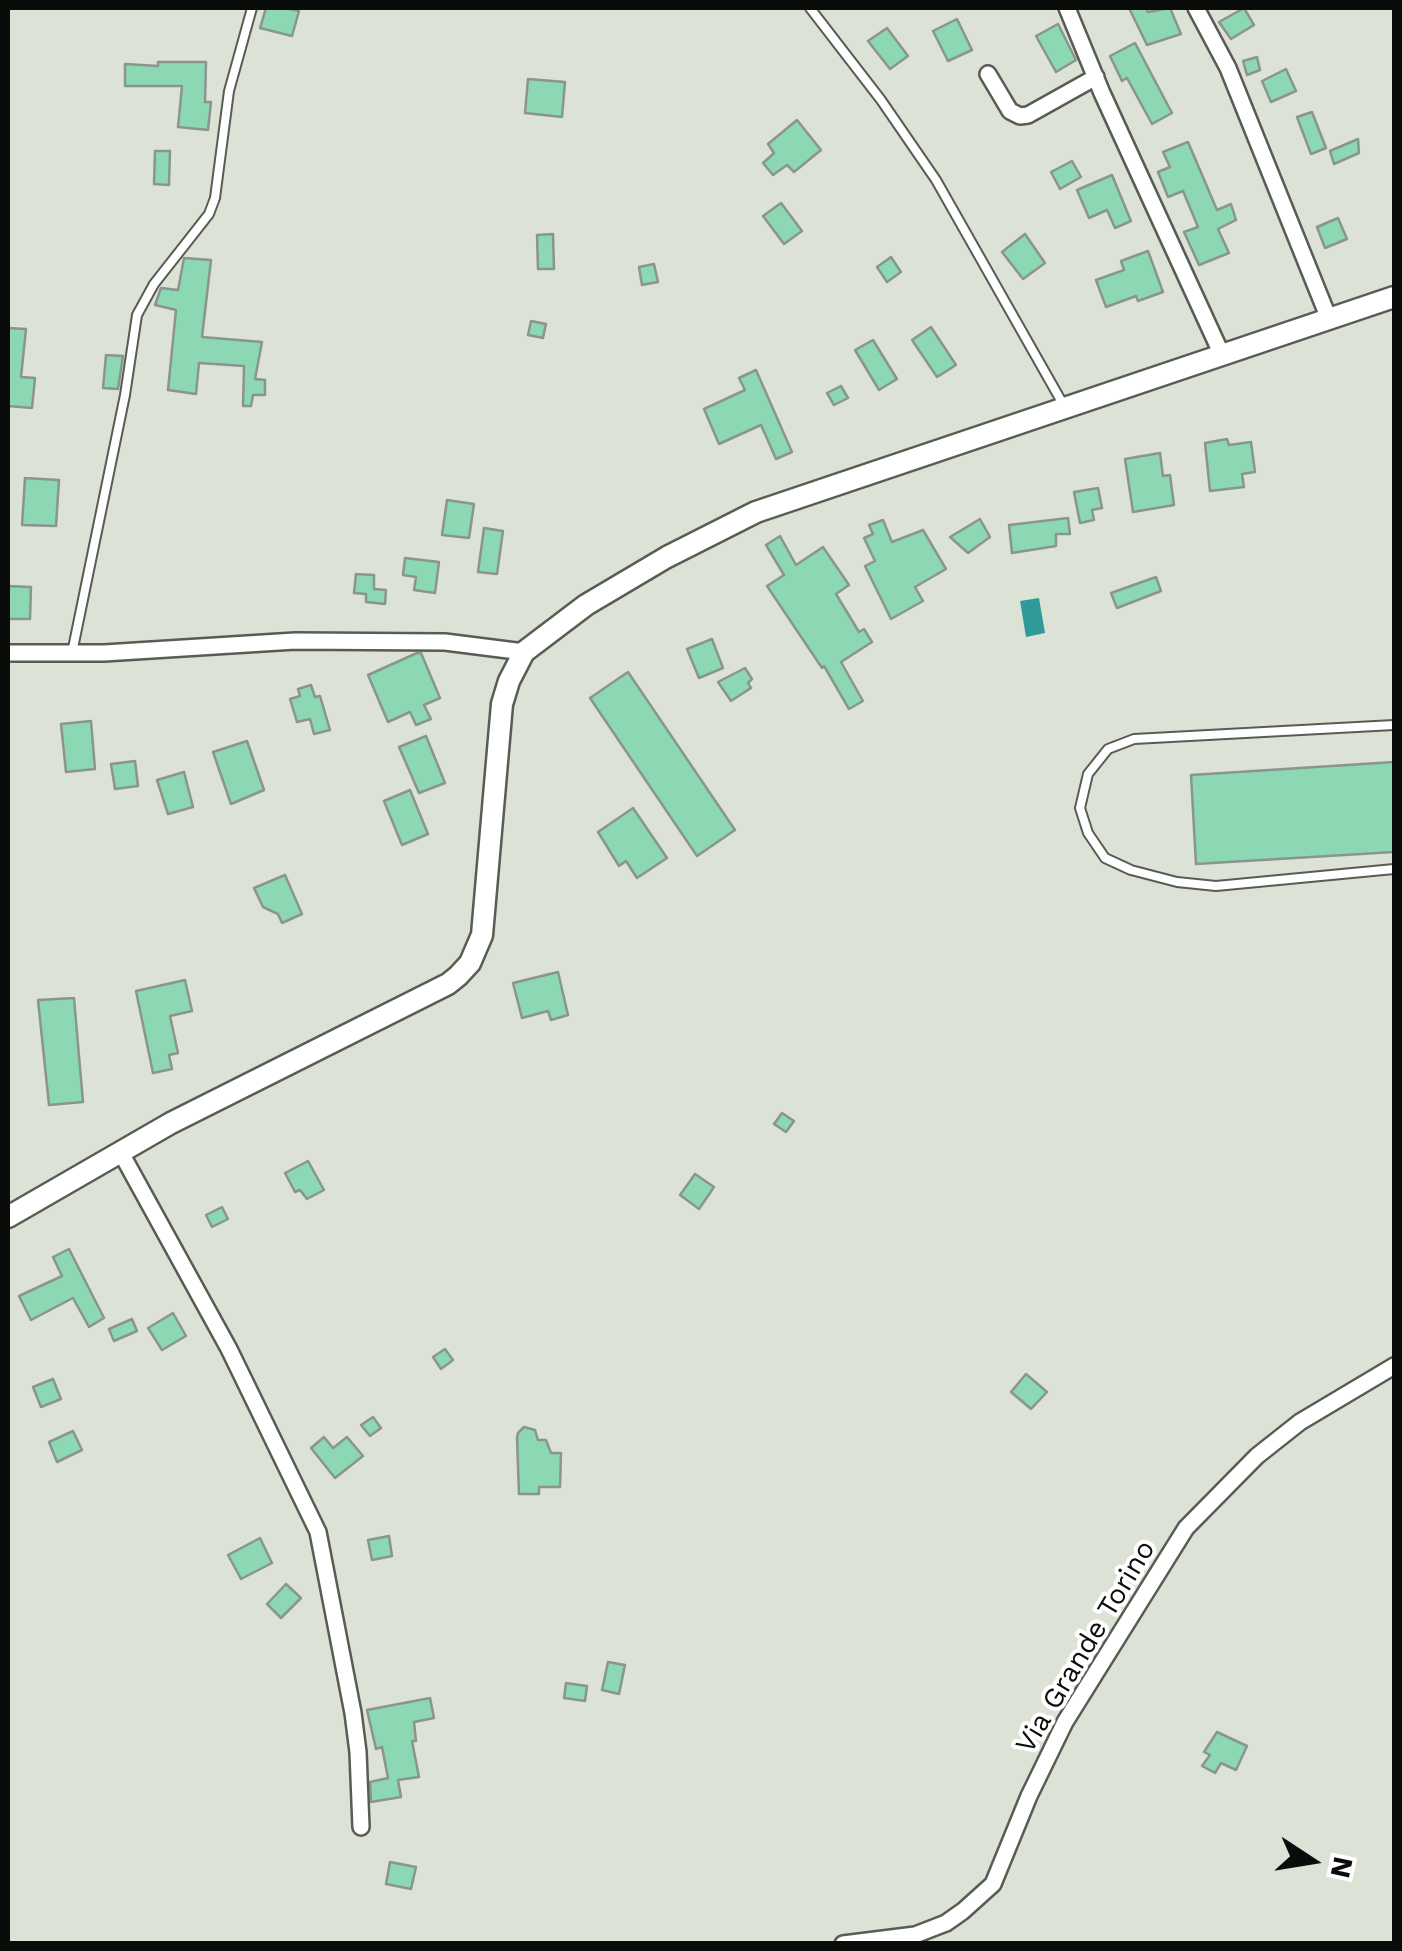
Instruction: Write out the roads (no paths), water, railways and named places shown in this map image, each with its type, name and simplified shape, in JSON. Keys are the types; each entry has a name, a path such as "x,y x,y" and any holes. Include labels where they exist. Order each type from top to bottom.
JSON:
{"street":[{"path":"1067,8 1222,355"},
{"path":"1196,8 1228,68 1329,319"},
{"path":"988,74 1010,111 1020,116 1028,116 1096,77"},
{"path":"8,1216 171,1124 448,984 470,964 482,935 502,704 509,682 524,652 586,606 667,557 756,512 1394,297"},
{"path":"8,653 295,642 445,642 524,652"},
{"path":"120,1152 229,1349 318,1532 353,1712 360,1827"},
{"name":"Via Grande Torino","path":"843,1944 915,1935 946,1923 993,1884 1065,1722 1186,1528 1258,1456 1300,1422 1394,1366"}],"lane":[{"path":"72,653 125,394 137,315 154,284 210,214 229,91 252,8"},
{"path":"810,8 936,180 1066,408"},
{"path":"1394,724 1134,739 1108,749 1088,774 1080,808 1088,833 1106,858 1131,870 1177,882 1216,886 1394,869"}],"water":[{"path":"1039,598 1045,633 1026,637 1020,601"}]}
